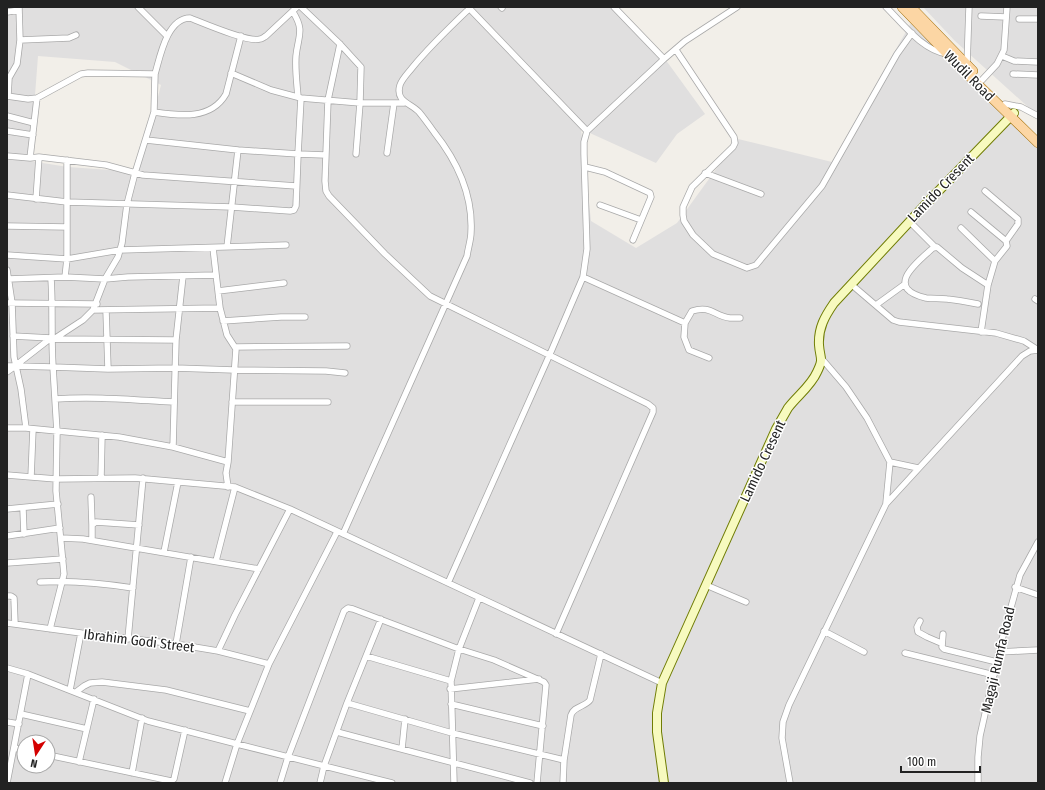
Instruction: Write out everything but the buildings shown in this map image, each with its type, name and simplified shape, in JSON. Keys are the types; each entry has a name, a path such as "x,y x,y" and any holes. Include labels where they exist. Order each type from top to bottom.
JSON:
{"main road":[{"name":"Wudil Road","path":"902,7 910,11 967,65 1005,104 1012,115 1038,135"},
{"name":"Wudil Road","path":"910,11 948,54 1012,115 1038,143"}],"street":[{"path":"138,7 167,36"},
{"path":"301,7 340,44 361,67 356,154"},
{"path":"614,7 664,59"},
{"path":"448,583 583,277 587,249 584,142 587,131 664,59 692,36 737,7"},
{"path":"886,7 912,33 932,50 938,53 948,54"},
{"path":"967,65 969,7"},
{"path":"982,80 997,64 1002,56 1005,40 1007,7"},
{"path":"404,103 400,94 400,86 403,80 426,51 468,8 587,131"},
{"path":"7,12 19,9 18,28 20,40 17,64 10,78 8,96 28,99 37,98 81,74 155,74"},
{"path":"7,195 67,202 127,204 232,207 290,211 294,210 296,206 299,97 296,55 300,33 300,25 295,9 266,36 260,39 254,40 240,36 190,18 181,20 167,36 155,74 154,112 127,204 120,250 105,279 97,304 82,320 53,338 7,372"},
{"path":"901,22 910,11"},
{"path":"981,16 1006,17"},
{"path":"1019,19 1038,19"},
{"path":"676,50 734,137 735,143 733,147 692,187 683,207 684,221 693,235 712,254 746,268 756,265 822,186 897,54 912,33"},
{"path":"20,40 69,38 76,35"},
{"path":"154,112 186,116 207,111 222,101 226,94 240,36"},
{"path":"340,44 328,100 325,181 326,192 329,196 385,254 427,293 445,304 550,354 651,406 653,412 556,634"},
{"path":"1002,56 1014,61 1038,62"},
{"path":"225,783 237,744 269,664 340,533 467,256 471,233 471,208 466,188 456,164 441,140 420,113 413,107 404,103 360,103 299,97 271,90 231,73"},
{"path":"1013,74 1038,75"},
{"path":"30,158 37,98"},
{"path":"386,153 394,103"},
{"path":"1005,104 1021,107 1038,116"},
{"name":"Lamido Cresent","path":"664,783 657,732 657,713 662,682 776,429 789,408 809,386 817,373 822,359 819,346 820,330 825,316 834,303 1012,115"},
{"path":"7,116 34,123"},
{"path":"7,131 33,135"},
{"path":"146,140 238,150 325,155"},
{"path":"227,247 238,150"},
{"path":"7,156 67,160 106,165 143,175 296,186"},
{"path":"36,199 39,158"},
{"path":"65,277 68,259 67,160"},
{"path":"585,168 605,172 650,193 651,197 633,240"},
{"path":"705,173 761,194"},
{"path":"985,191 1018,219 1018,224 1006,240"},
{"path":"600,206 642,220"},
{"path":"971,212 1006,240 1007,246 995,261 988,285 981,332"},
{"path":"910,222 935,247 939,248 962,268 988,285"},
{"path":"7,226 67,227"},
{"path":"961,228 995,261"},
{"path":"7,255 68,259 120,250 286,245"},
{"path":"935,247 913,266 907,275 905,284 906,288 911,294 927,298 945,298 978,304"},
{"path":"213,248 220,308 227,335 235,347 228,462 226,473 228,487"},
{"path":"7,270 15,366 21,388 26,428"},
{"path":"8,279 65,277 105,279 216,275"},
{"path":"173,447 176,340 183,276"},
{"path":"583,277 685,322"},
{"path":"50,629 63,580 63,559 56,479 57,432 53,366 53,303 51,278"},
{"path":"218,291 284,283"},
{"path":"852,284 893,320 1012,337 1024,341 1038,350"},
{"path":"876,305 905,284"},
{"path":"9,303 97,304"},
{"path":"93,310 220,308"},
{"path":"709,358 689,350 684,337 685,322 692,311 699,309 708,310 729,318 740,318"},
{"path":"106,310 108,369"},
{"path":"223,321 305,317"},
{"path":"13,336 176,340"},
{"path":"235,347 347,346"},
{"path":"790,783 782,738 783,722 789,705 886,504 1022,356 1030,351 1038,350"},
{"path":"822,359 846,387 867,418 890,462 886,504"},
{"path":"7,366 53,366 108,369 175,368 326,371 345,373"},
{"path":"55,399 105,398 174,402"},
{"path":"232,402 328,402"},
{"path":"7,428 26,428 102,435 173,447 228,462"},
{"path":"31,477 33,429"},
{"path":"102,435 102,478"},
{"path":"890,462 918,468"},
{"path":"7,474 56,479 143,478 235,487 290,509 662,682"},
{"path":"128,639 134,588 143,478"},
{"path":"164,552 178,482"},
{"path":"216,561 235,487"},
{"path":"91,497 92,540"},
{"path":"7,510 58,504"},
{"path":"23,509 24,534"},
{"path":"218,651 235,614 290,509"},
{"path":"92,525 96,522 139,525"},
{"path":"7,536 60,528"},
{"path":"61,538 92,540 258,569"},
{"name":"Magaji Rumfa Road","path":"978,783 980,736 1015,587 1026,562 1038,542"},
{"path":"176,644 191,557"},
{"path":"7,563 63,559"},
{"path":"40,582 63,580 104,583 134,588"},
{"path":"706,585 746,602"},
{"path":"1015,587 1038,595"},
{"path":"7,596 14,598 15,624"},
{"path":"454,783 450,690 451,681 459,649 479,598"},
{"path":"280,783 288,757 344,611 348,608 459,649 494,660 544,682 546,685 537,783"},
{"path":"320,783 324,766 347,703 381,619"},
{"path":"920,621 917,628 918,632 941,643"},
{"name":"Ibrahim Godi Street","path":"7,623 176,644 218,651 269,664"},
{"path":"824,631 864,652"},
{"path":"73,691 81,633"},
{"path":"943,634 941,643 944,649 997,662"},
{"path":"999,652 1038,650"},
{"path":"905,653 994,675"},
{"path":"563,783 564,760 571,715 575,709 590,700 601,654"},
{"path":"366,656 451,681"},
{"path":"7,668 28,674 142,718 237,744 392,783"},
{"path":"7,783 15,748 28,674"},
{"path":"450,690 539,679"},
{"path":"73,691 90,683 102,682 166,690 250,710"},
{"path":"79,762 94,700"},
{"path":"347,703 452,732 564,760"},
{"path":"451,704 543,726"},
{"path":"20,714 87,729"},
{"path":"132,774 142,718"},
{"path":"402,749 405,719"},
{"path":"7,722 19,724"},
{"path":"56,757 171,782 174,779 185,730"},
{"path":"337,732 530,783"}],"shaded area":[{"path":"7,7 612,7 668,63 705,114 677,134 656,163 581,129 591,221 636,248 677,223 738,139 832,162 912,21 1038,138 1038,783 182,783 172,781 171,783 7,783","holes":["38,56 115,62 161,85 138,174 125,171 68,167 30,161"]},
{"path":"923,7 1038,7 1038,116 955,41"}]}
